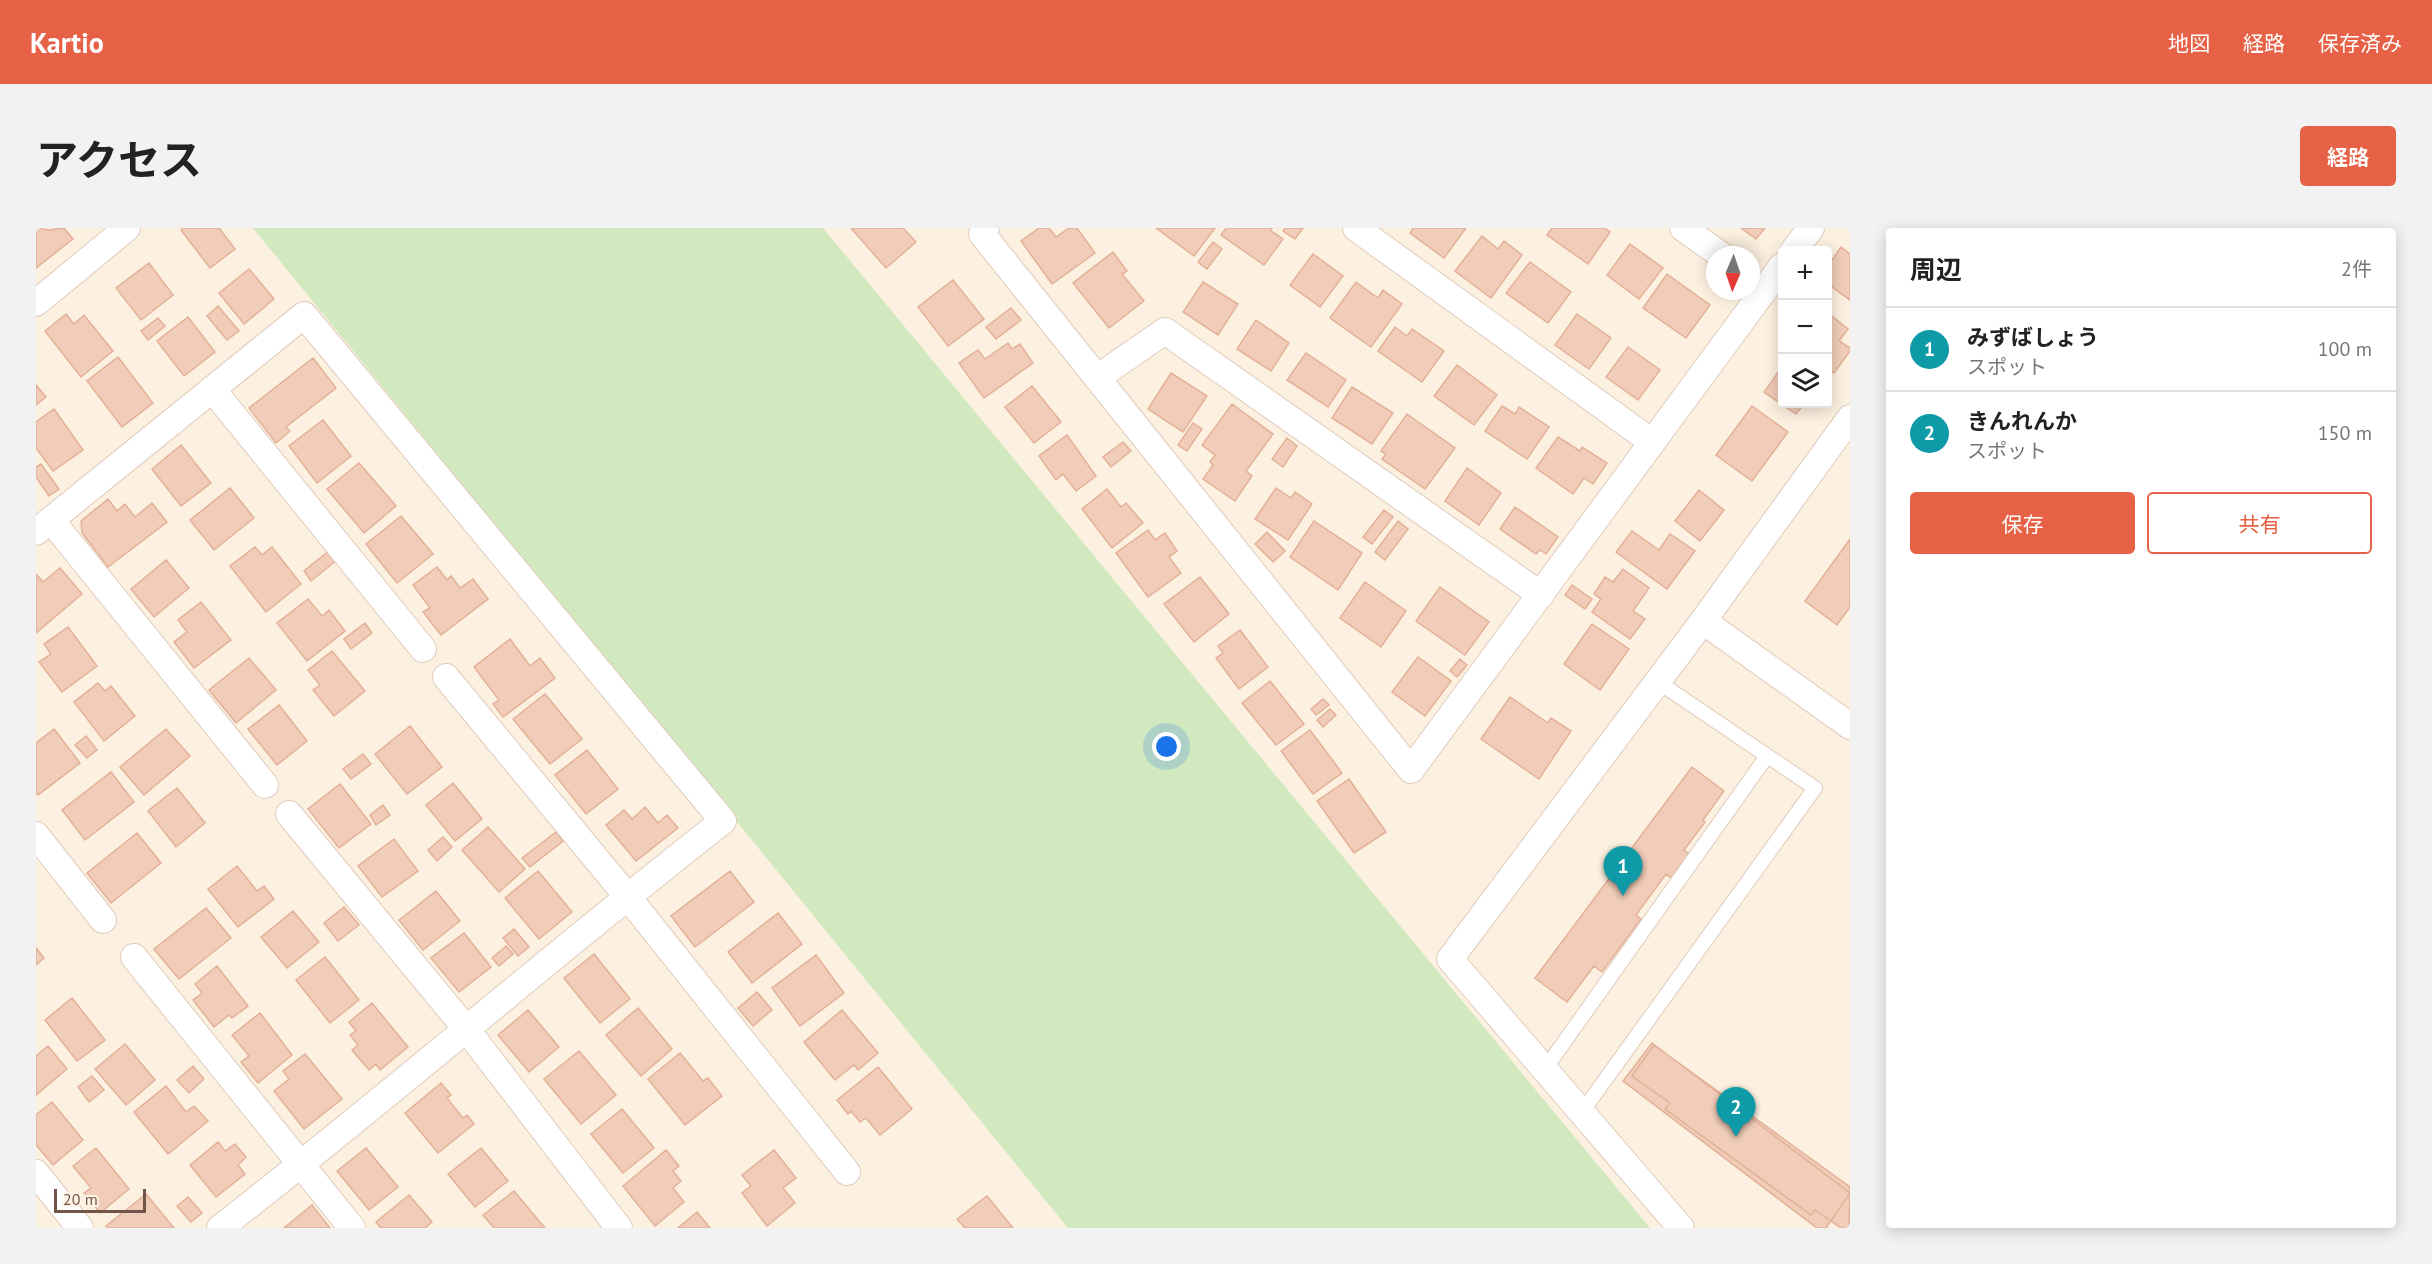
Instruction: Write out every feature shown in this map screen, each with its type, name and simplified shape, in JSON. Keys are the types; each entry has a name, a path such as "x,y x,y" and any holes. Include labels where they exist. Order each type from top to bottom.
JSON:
{"street":[{"path":"36,303 127,228"},
{"path":"986,228 982,234 1412,770 1652,442 1746,300"},
{"path":"1356,228 1652,442"},
{"path":"1683,228 1708,246"},
{"path":"1797,246 1811,228"},
{"path":"1760,281 1778,269"},
{"path":"220,1228 467,1030 627,896 723,821 304,315 43,526 265,785"},
{"path":"1097,378 1165,331 1541,595"},
{"path":"212,389 423,649"},
{"path":"1681,1228 1450,959 1658,682 1850,417"},
{"path":"1703,621 1850,726"},
{"path":"446,677 627,896 847,1172"},
{"path":"289,814 467,1030 619,1228"},
{"path":"36,835 103,920"},
{"path":"134,957 352,1228"},
{"path":"36,1173 80,1228"}],"lane":[{"path":"1582,1113 1815,788 1658,682"},
{"path":"1545,1069 1767,756"}],"green space":[{"path":"253,228 823,228 1650,1228 1068,1228"}],"building":[{"path":"36,228 49,230 64,228 73,239 36,268"},
{"path":"183,228 219,228 235,249 210,268 181,230"},
{"path":"851,228 903,228 916,242 886,268"},
{"path":"1039,228 1049,228 1056,237 1069,228 1077,228 1095,253 1052,284 1021,241"},
{"path":"1156,228 1215,228 1194,256"},
{"path":"1226,228 1272,228 1270,230 1283,239 1264,265 1221,235"},
{"path":"1285,228 1303,228 1295,239 1283,231"},
{"path":"1413,228 1466,228 1444,258 1410,233"},
{"path":"1552,228 1604,228 1610,232 1588,264 1547,235"},
{"path":"1741,228 1765,228 1756,239"},
{"path":"1482,236 1498,249 1504,241 1522,255 1491,298 1455,271"},
{"path":"1213,242 1222,249 1207,269 1198,262"},
{"path":"1630,244 1663,268 1639,299 1607,275"},
{"path":"1841,247 1850,254 1850,300 1832,287 1832,260"},
{"path":"1113,252 1127,271 1122,274 1144,301 1109,328 1073,283"},
{"path":"1313,254 1343,276 1320,307 1290,285"},
{"path":"1530,262 1571,292 1548,323 1506,293"},
{"path":"149,263 173,295 141,320 116,288"},
{"path":"249,269 274,299 244,324 219,293"},
{"path":"1667,274 1710,305 1686,338 1643,308"},
{"path":"953,280 984,319 948,346 918,307"},
{"path":"1203,282 1238,304 1218,335 1183,312"},
{"path":"1356,282 1378,298 1383,290 1402,304 1371,347 1330,318"},
{"path":"218,306 239,331 227,340 207,316"},
{"path":"1011,308 1021,320 996,339 986,327"},
{"path":"66,314 74,324 84,315 113,351 81,377 45,331"},
{"path":"1577,314 1611,338 1589,369 1555,345"},
{"path":"1832,316 1848,329 1839,341 1850,348 1834,373 1832,372"},
{"path":"188,317 215,352 184,376 157,341"},
{"path":"158,318 165,326 148,340 141,331"},
{"path":"1256,320 1289,343 1271,371 1237,349"},
{"path":"1395,327 1407,336 1412,329 1444,351 1422,382 1378,351"},
{"path":"1008,343 1012,349 1020,344 1033,363 984,398 959,363 978,350 985,359"},
{"path":"1628,347 1660,370 1638,400 1606,377"},
{"path":"1306,353 1346,380 1328,407 1287,380"},
{"path":"118,357 153,403 122,427 87,381"},
{"path":"313,358 336,388 286,427 290,431 276,443 249,408"},
{"path":"1457,365 1497,395 1474,425 1434,396"},
{"path":"1171,373 1207,396 1183,432 1148,409"},
{"path":"1778,373 1778,402 1764,392"},
{"path":"36,385 46,397 36,405"},
{"path":"1032,386 1061,422 1034,443 1005,407"},
{"path":"1352,387 1393,413 1372,444 1332,418"},
{"path":"1232,404 1273,434 1246,471 1252,476 1235,501 1203,479 1213,465 1210,462 1215,455 1202,445"},
{"path":"1502,406 1515,414 1519,407 1549,427 1527,459 1485,431"},
{"path":"1752,406 1788,432 1752,481 1716,455"},
{"path":"1787,408 1801,408 1796,414"},
{"path":"54,409 83,450 53,471 36,448 36,422"},
{"path":"1407,414 1455,448 1425,489 1382,459 1386,454 1381,451"},
{"path":"323,420 351,456 317,483 289,446"},
{"path":"1193,423 1202,429 1187,451 1178,445"},
{"path":"1067,435 1096,476 1076,491 1063,474 1056,480 1039,456"},
{"path":"1558,437 1580,451 1582,447 1607,463 1593,484 1584,478 1573,494 1536,468"},
{"path":"1287,438 1297,446 1283,467 1272,459"},
{"path":"1123,442 1131,451 1111,467 1103,457"},
{"path":"181,445 211,483 181,506 152,469"},
{"path":"359,463 396,506 364,533 327,489"},
{"path":"41,464 59,489 49,496 36,477 36,467"},
{"path":"1467,468 1501,493 1479,525 1445,501"},
{"path":"230,488 254,518 214,550 190,520"},
{"path":"1276,488 1291,498 1295,492 1312,504 1288,540 1255,519"},
{"path":"1107,489 1121,507 1126,503 1143,523 1112,548 1082,509"},
{"path":"1699,490 1724,510 1700,541 1675,521"},
{"path":"108,499 117,511 125,504 135,517 152,503 167,522 108,567 82,533 81,521"},
{"path":"1515,507 1558,537 1546,554 1540,550 1536,554 1500,529"},
{"path":"1384,510 1393,517 1372,544 1363,537"},
{"path":"401,516 433,554 397,583 366,544"},
{"path":"1314,521 1362,553 1338,590 1290,557"},
{"path":"1398,521 1408,529 1385,560 1375,552"},
{"path":"1148,530 1155,540 1165,533 1177,551 1169,557 1181,573 1148,597 1116,553"},
{"path":"1632,531 1659,550 1670,534 1695,551 1667,589 1616,552"},
{"path":"1267,532 1285,551 1273,562 1255,544"},
{"path":"1850,539 1850,607 1837,625 1805,601"},
{"path":"255,547 262,555 272,547 301,584 266,612 230,566"},
{"path":"329,551 337,560 311,581 304,571"},
{"path":"166,560 189,588 154,617 131,589"},
{"path":"437,567 447,580 451,576 460,588 473,579 488,599 441,635 423,612 430,608 413,585"},
{"path":"60,568 82,594 36,633 36,574 43,582"},
{"path":"1623,569 1649,588 1633,611 1645,619 1630,639 1592,612 1601,599 1594,594 1605,577 1613,582"},
{"path":"1200,577 1229,614 1194,642 1164,604"},
{"path":"1365,582 1406,611 1381,647 1340,618"},
{"path":"1572,585 1592,599 1585,609 1565,595"},
{"path":"1440,587 1489,622 1465,655 1416,621"},
{"path":"308,599 322,616 329,610 345,631 307,661 277,623"},
{"path":"201,602 231,640 194,668 174,642 187,632 178,620"},
{"path":"365,623 372,633 351,649 344,639"},
{"path":"1592,624 1629,649 1600,690 1564,664"},
{"path":"68,627 97,666 62,692 39,662 51,654 44,644"},
{"path":"1240,630 1268,667 1239,689 1216,658 1223,653 1218,646"},
{"path":"510,639 530,666 540,658 555,678 503,717 493,704 499,700 474,667"},
{"path":"332,651 365,691 334,716 313,690 320,685 308,670"},
{"path":"1418,657 1451,681 1425,716 1392,692"},
{"path":"249,658 276,690 236,723 209,690"},
{"path":"1460,659 1467,665 1457,677 1450,671"},
{"path":"1270,681 1304,724 1276,745 1242,703"},
{"path":"98,683 105,691 111,686 135,716 104,741 74,702"},
{"path":"545,694 582,739 550,764 513,719"},
{"path":"1510,697 1548,723 1551,718 1571,731 1539,779 1481,739"},
{"path":"1323,699 1329,705 1316,715 1311,709"},
{"path":"279,705 307,741 277,765 248,729"},
{"path":"1330,709 1336,715 1323,727 1317,720"},
{"path":"410,726 442,767 407,794 375,754"},
{"path":"54,729 80,763 38,795 36,793 36,743"},
{"path":"166,729 190,756 144,795 120,767"},
{"path":"1310,730 1342,773 1313,794 1281,751"},
{"path":"86,736 97,750 87,758 75,745"},
{"path":"587,750 618,789 586,814 555,775"},
{"path":"363,754 371,764 351,779 343,769"},
{"path":"1692,767 1724,791 1684,850 1689,854 1671,878 1666,874 1636,915 1641,919 1602,972 1594,966 1567,1002 1535,978"},
{"path":"111,772 134,802 85,840 62,810"},
{"path":"1349,779 1386,832 1354,853 1317,801"},
{"path":"453,783 482,819 455,841 426,805"},
{"path":"340,784 371,824 339,848 308,809"},
{"path":"177,788 205,823 176,847 148,811"},
{"path":"383,805 390,815 376,825 370,815"},
{"path":"645,807 658,823 667,815 678,828 636,861 606,825 624,810 632,819"},
{"path":"488,827 525,869 499,892 462,850"},
{"path":"556,832 563,841 530,867 522,858"},
{"path":"137,833 161,863 111,903 87,873"},
{"path":"443,837 452,847 437,861 428,850"},
{"path":"394,839 418,871 382,897 358,866"},
{"path":"237,866 257,891 264,886 274,899 238,927 208,889"},
{"path":"538,871 572,912 539,939 505,898"},
{"path":"730,871 754,902 695,947 671,916"},
{"path":"436,891 460,921 423,950 399,920"},
{"path":"344,907 359,925 338,941 324,923"},
{"path":"206,908 231,938 179,979 154,949"},
{"path":"293,911 319,942 287,968 261,937"},
{"path":"778,913 802,944 752,983 728,952"},
{"path":"514,929 529,947 518,956 503,938"},
{"path":"464,933 491,967 459,992 431,958"},
{"path":"506,946 513,954 499,966 492,958"},
{"path":"36,948 44,958 36,965"},
{"path":"594,954 630,999 600,1023 564,978"},
{"path":"816,955 844,993 800,1026 772,988"},
{"path":"325,957 359,1000 330,1023 296,980"},
{"path":"217,966 248,1006 232,1018 229,1015 214,1027 193,1000 202,993 195,984"},
{"path":"757,992 772,1010 753,1026 738,1008"},
{"path":"72,998 105,1040 77,1061 45,1020"},
{"path":"372,1003 408,1047 380,1070 376,1064 369,1070 352,1050 358,1045 350,1035 356,1031 349,1022"},
{"path":"638,1008 672,1049 641,1076 606,1035"},
{"path":"528,1010 559,1047 529,1072 498,1035"},
{"path":"842,1010 878,1053 858,1070 854,1065 835,1080 804,1042"},
{"path":"260,1013 292,1055 258,1083 241,1062 249,1056 232,1035"},
{"path":"1652,1043 1850,1193 1826,1228 1817,1228 1623,1081"},
{"path":"125,1044 155,1080 126,1105 95,1069"},
{"path":"1654,1045 1850,1187 1849,1228 1841,1228 1815,1210 1811,1215 1665,1109 1670,1103 1632,1076"},
{"path":"48,1046 67,1069 36,1095 36,1056"},
{"path":"579,1051 616,1095 581,1124 544,1079"},
{"path":"680,1053 703,1081 708,1078 722,1096 685,1125 648,1079"},
{"path":"305,1054 342,1099 304,1129 274,1091 289,1079 283,1071"},
{"path":"193,1066 204,1079 189,1093 177,1080"},
{"path":"878,1067 912,1109 880,1135 866,1118 860,1122 851,1111 848,1114 837,1100"},
{"path":"92,1076 104,1090 89,1102 78,1087"},
{"path":"441,1083 451,1095 447,1098 463,1118 467,1115 474,1124 438,1153 405,1113"},
{"path":"166,1086 186,1112 194,1106 208,1121 168,1154 134,1112"},
{"path":"52,1102 83,1140 53,1165 36,1145 36,1115"},
{"path":"622,1109 654,1148 623,1173 591,1134"},
{"path":"218,1142 225,1151 235,1144 246,1157 238,1165 245,1174 216,1197 190,1165"},
{"path":"96,1148 129,1189 100,1213 84,1193 91,1188 73,1166"},
{"path":"366,1148 398,1187 369,1210 337,1171"},
{"path":"481,1148 508,1181 475,1207 448,1174"},
{"path":"666,1150 679,1166 673,1171 681,1181 673,1188 684,1202 655,1226 623,1186"},
{"path":"774,1150 796,1178 783,1188 795,1203 767,1226 742,1193 751,1186 742,1175"},
{"path":"514,1191 545,1228 494,1228 483,1215"},
{"path":"146,1194 174,1228 108,1228 106,1226"},
{"path":"409,1195 432,1222 425,1228 381,1228 376,1222"},
{"path":"987,1196 1013,1228 965,1228 957,1219"},
{"path":"188,1197 202,1213 191,1222 177,1206"},
{"path":"312,1205 330,1228 284,1228"},
{"path":"697,1212 710,1228 678,1228"}],"place":[{"name":"みずばしょう","path":"1623,896"},
{"name":"きんれんか","path":"1736,1137"}]}
